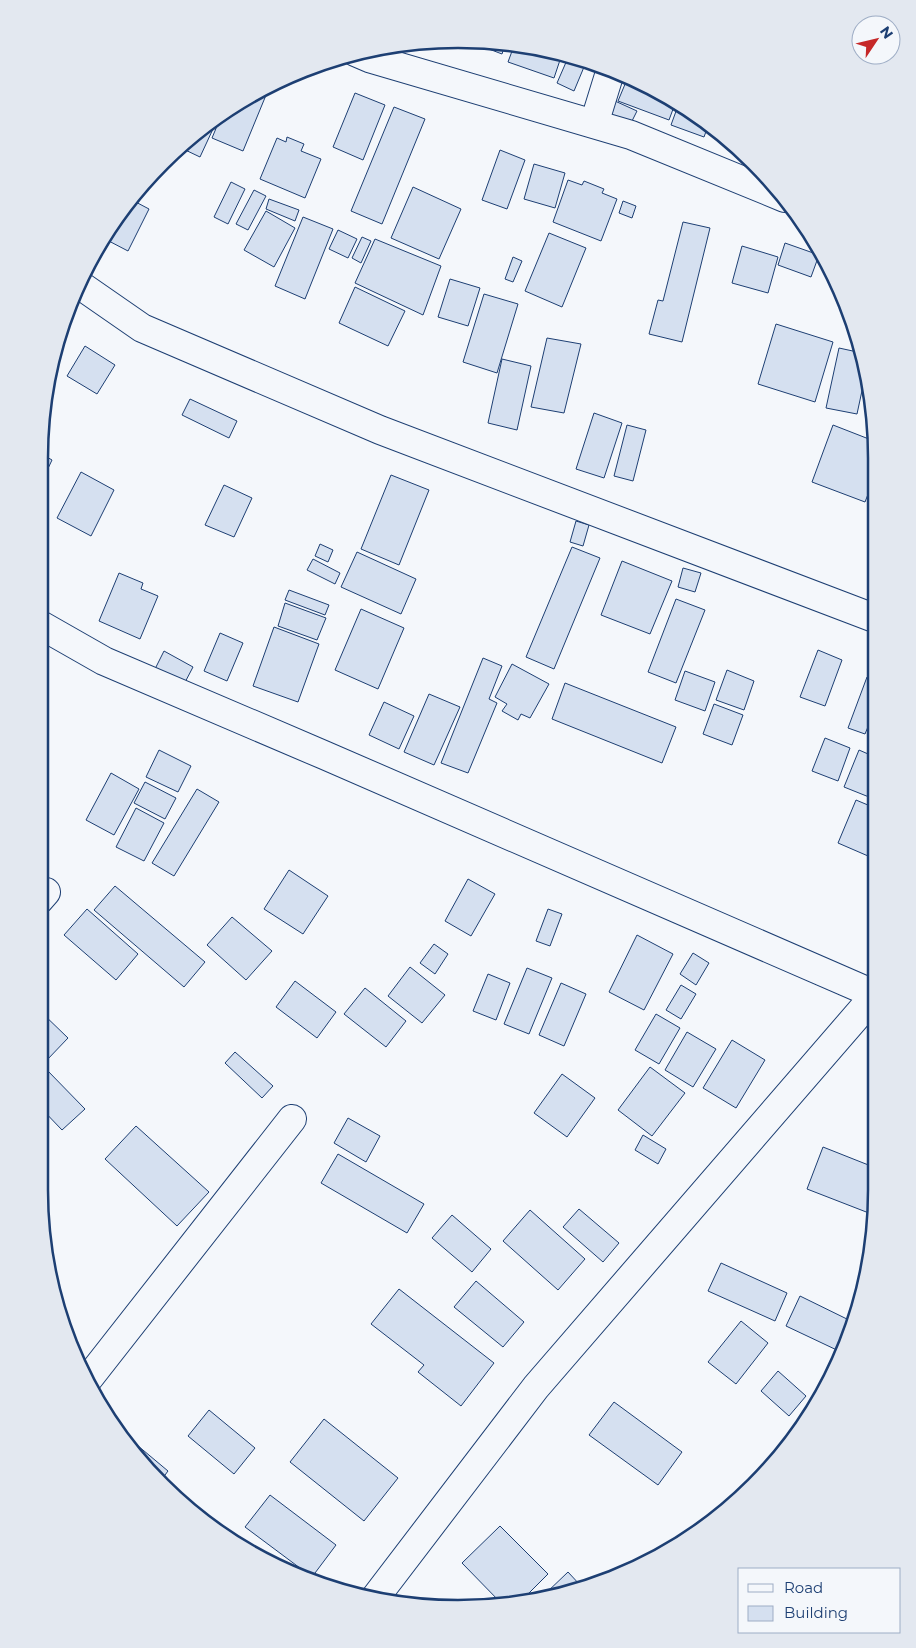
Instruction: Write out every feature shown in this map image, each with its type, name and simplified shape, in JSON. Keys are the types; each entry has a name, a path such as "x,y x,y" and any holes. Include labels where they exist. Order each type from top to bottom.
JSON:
{"street":[{"path":"368,57 631,135 772,193"},
{"path":"594,124 609,76"},
{"path":"85,288 142,328 380,430 868,616"},
{"path":"48,629 104,661 324,754 868,992"},
{"path":"379,1593 536,1387 868,1003"},
{"path":"91,1375 292,1119"}],"building":[{"path":"487,48 503,50 502,54"},
{"path":"512,51 560,60 554,78 508,62"},
{"path":"566,62 584,67 574,91 557,83"},
{"path":"625,84 673,109 669,120 618,101"},
{"path":"355,93 385,105 363,160 333,147"},
{"path":"266,95 243,151 212,138 217,126"},
{"path":"615,101 637,111 630,125 608,115"},
{"path":"394,107 425,119 382,224 351,211"},
{"path":"676,111 706,131 704,137 671,125"},
{"path":"213,128 200,157 186,150"},
{"path":"287,137 304,144 301,151 321,159 305,198 260,179 277,138 286,142"},
{"path":"500,150 525,160 507,209 482,200"},
{"path":"534,164 565,173 555,208 524,199"},
{"path":"568,180 582,185 584,181 604,189 602,193 617,199 601,241 553,222"},
{"path":"231,182 245,189 228,224 214,217"},
{"path":"413,187 461,209 439,259 391,238"},
{"path":"254,190 266,196 248,230 236,224"},
{"path":"269,199 299,210 295,221 266,209"},
{"path":"623,201 636,206 632,218 619,213"},
{"path":"137,202 149,209 128,251 110,241"},
{"path":"266,211 295,228 274,267 244,250"},
{"path":"303,217 333,229 305,299 275,286"},
{"path":"683,222 710,228 682,342 649,334 658,300 663,301"},
{"path":"338,230 357,239 348,258 329,249"},
{"path":"549,233 586,248 562,307 525,291"},
{"path":"362,237 371,241 361,263 352,258"},
{"path":"375,239 441,266 423,315 355,283"},
{"path":"785,243 814,253 817,259 811,277 778,265"},
{"path":"742,246 778,257 768,293 732,283"},
{"path":"513,257 522,261 513,282 505,279"},
{"path":"450,279 480,288 468,326 438,317"},
{"path":"355,287 405,311 388,346 339,323"},
{"path":"484,294 518,304 497,373 463,362"},
{"path":"776,324 833,342 815,402 758,384"},
{"path":"547,338 581,344 564,413 531,407"},
{"path":"85,346 115,365 97,394 67,376"},
{"path":"839,348 855,351 863,388 857,414 826,408"},
{"path":"502,359 531,366 517,430 488,423"},
{"path":"190,399 237,421 229,438 182,415"},
{"path":"594,413 622,423 604,478 576,469"},
{"path":"627,425 646,430 633,481 614,476"},
{"path":"833,425 868,439 868,494 865,502 812,482"},
{"path":"48,458 52,460 48,468"},
{"path":"81,472 114,490 91,536 57,518"},
{"path":"391,475 429,490 399,565 361,549"},
{"path":"224,485 252,498 234,537 205,525"},
{"path":"576,521 589,525 583,546 570,542"},
{"path":"320,544 333,550 328,562 315,556"},
{"path":"572,547 600,558 554,669 526,657"},
{"path":"357,552 416,579 401,614 341,587"},
{"path":"313,559 340,573 335,584 307,570"},
{"path":"622,561 672,581 650,634 601,615"},
{"path":"683,568 701,573 695,592 678,587"},
{"path":"119,573 143,583 141,589 158,596 140,639 99,621"},
{"path":"289,590 329,605 325,615 285,600"},
{"path":"676,599 705,610 676,683 648,672"},
{"path":"285,603 326,618 317,640 278,626"},
{"path":"361,609 404,628 378,689 335,670"},
{"path":"274,627 319,644 298,702 253,686"},
{"path":"220,633 243,643 227,681 204,671"},
{"path":"818,650 842,660 825,706 800,697"},
{"path":"164,651 193,667 182,688 153,673"},
{"path":"483,658 502,666 489,699 497,703 468,773 441,763"},
{"path":"512,664 549,684 530,718 521,714 518,720 502,711 507,704 495,697"},
{"path":"727,670 754,681 744,710 716,700"},
{"path":"685,671 715,682 705,711 675,700"},
{"path":"868,677 868,727 865,734 848,728"},
{"path":"565,683 676,727 662,763 552,719"},
{"path":"429,694 460,707 434,765 404,752"},
{"path":"384,702 414,716 399,749 369,735"},
{"path":"714,704 743,715 732,745 703,734"},
{"path":"825,738 850,748 838,781 812,771"},
{"path":"159,750 191,766 178,792 146,777"},
{"path":"859,750 868,754 868,797 844,787"},
{"path":"111,773 139,789 114,835 86,820"},
{"path":"145,782 176,798 165,819 134,803"},
{"path":"197,789 219,802 174,876 152,863"},
{"path":"856,800 868,805 868,856 838,843"},
{"path":"136,808 164,823 144,861 116,847"},
{"path":"289,870 328,896 303,934 264,909"},
{"path":"468,879 495,894 471,936 445,921"},
{"path":"115,886 205,962 184,987 94,910"},
{"path":"87,909 138,954 116,980 64,935"},
{"path":"548,909 562,914 550,946 536,941"},
{"path":"232,917 272,951 246,980 207,945"},
{"path":"637,935 673,954 644,1010 609,992"},
{"path":"434,944 448,954 435,974 420,963"},
{"path":"693,953 709,963 696,985 680,974"},
{"path":"410,967 445,995 422,1023 388,996"},
{"path":"527,968 552,978 529,1034 504,1024"},
{"path":"488,974 510,983 496,1020 473,1011"},
{"path":"295,981 336,1012 317,1038 276,1007"},
{"path":"561,983 586,994 564,1046 539,1035"},
{"path":"681,985 696,994 681,1019 666,1010"},
{"path":"365,988 406,1021 386,1047 344,1014"},
{"path":"656,1014 680,1028 659,1064 635,1050"},
{"path":"48,1019 68,1038 48,1059"},
{"path":"687,1032 716,1049 693,1087 665,1070"},
{"path":"732,1040 765,1060 736,1108 703,1088"},
{"path":"235,1052 273,1086 262,1098 225,1063"},
{"path":"650,1067 685,1093 652,1136 618,1110"},
{"path":"48,1071 85,1109 62,1130 48,1115"},
{"path":"562,1074 595,1098 567,1137 534,1113"},
{"path":"348,1118 380,1136 366,1162 334,1143"},
{"path":"136,1126 209,1192 177,1226 105,1159"},
{"path":"643,1135 666,1149 658,1164 635,1150"},
{"path":"823,1147 868,1165 868,1213 807,1189"},
{"path":"338,1154 424,1204 407,1233 321,1183"},
{"path":"579,1209 619,1243 603,1262 563,1227"},
{"path":"530,1210 585,1259 558,1290 503,1241"},
{"path":"452,1215 491,1249 472,1272 432,1238"},
{"path":"721,1263 787,1293 775,1321 708,1291"},
{"path":"476,1281 524,1322 503,1347 454,1307"},
{"path":"399,1289 494,1363 461,1406 418,1372 424,1365 371,1324"},
{"path":"800,1296 848,1319 836,1350 786,1326"},
{"path":"741,1321 768,1343 736,1384 708,1362"},
{"path":"778,1371 806,1396 789,1416 761,1391"},
{"path":"614,1402 682,1452 658,1485 589,1435"},
{"path":"209,1410 255,1448 234,1474 188,1436"},
{"path":"324,1419 398,1478 364,1521 290,1462"},
{"path":"134,1443 168,1471 164,1476"},
{"path":"270,1495 336,1545 314,1574 302,1569 245,1527"},
{"path":"500,1526 548,1574 527,1595 497,1599 462,1563"},
{"path":"568,1572 578,1583 564,1587 549,1591"}]}
